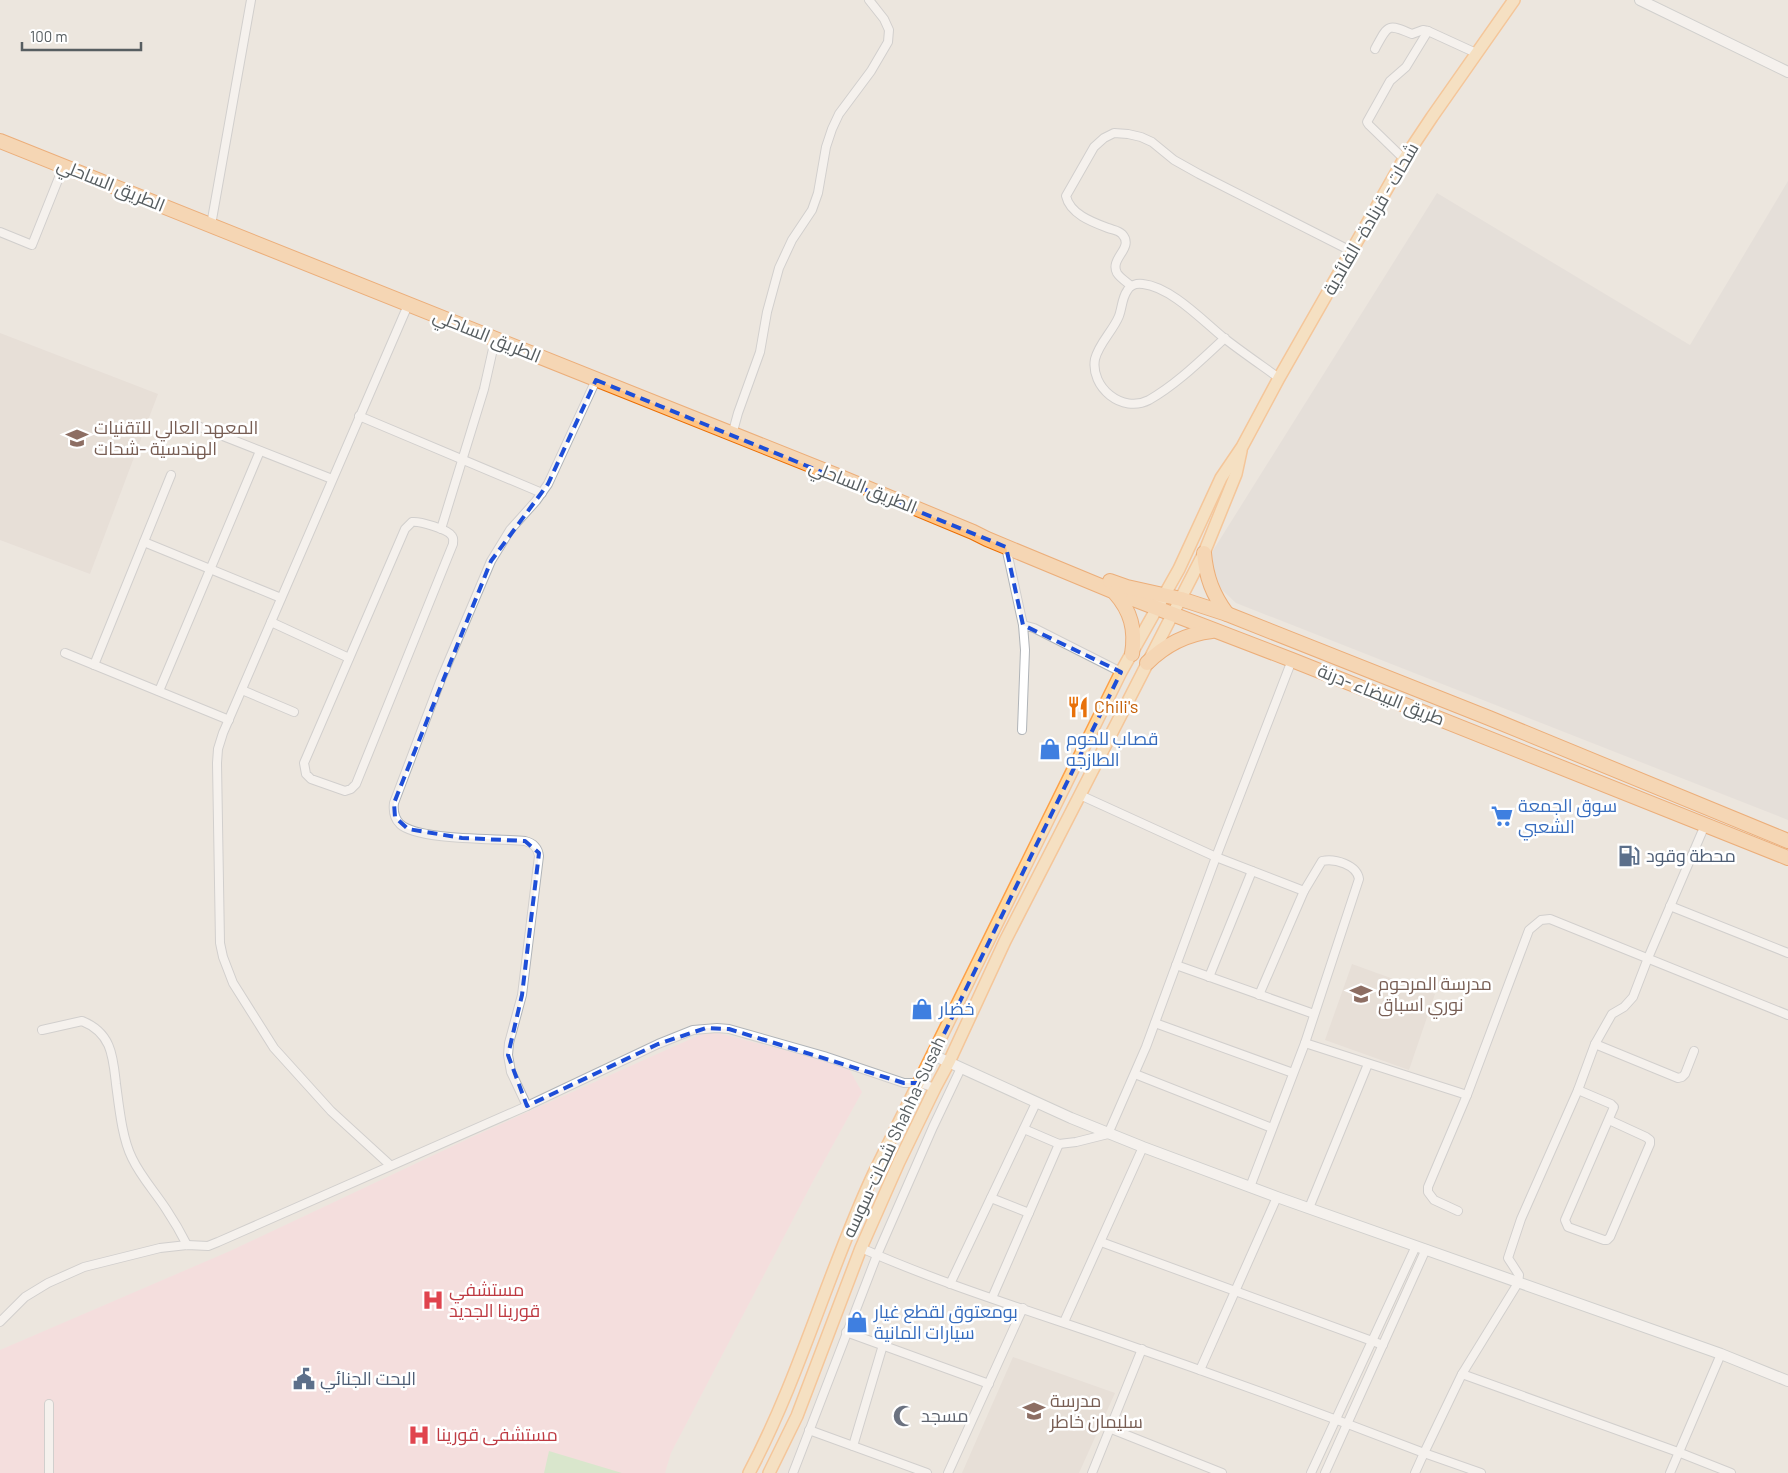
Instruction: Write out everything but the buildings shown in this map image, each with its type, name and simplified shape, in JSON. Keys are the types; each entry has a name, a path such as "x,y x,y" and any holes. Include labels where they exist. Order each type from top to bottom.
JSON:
{"highway":[{"name":"الطريق الساحلي","path":"0,141 974,532"},
{"name":"طريق البيضاء -درنة","path":"974,532 1157,609 1292,660 1788,858"},
{"name":"طريق البيضاء -درنة","path":"974,532 1007,541 1127,587 1181,599 1227,614 1489,718 1788,841"},
{"path":"1204,553 1210,586 1227,614"},
{"path":"1115,592 1132,621 1134,643 1132,654"},
{"path":"1147,663 1161,650 1177,640 1200,632 1213,631"}],"main road":[{"name":"شحات - قرنادة- الفائدية","path":"1242,447 1279,378 1404,159 1514,0"},
{"name":"شحات-سوسه Shahha-Susah","path":"768,1473 797,1416 878,1208 1005,941 1204,553 1236,474 1242,447"},
{"name":"شحات-سوسه Shahha-Susah","path":"749,1473 765,1444 784,1401 860,1204 1121,672 1179,569 1221,478 1242,447"}],"street":[{"path":"211,225 251,0"},
{"path":"732,434 760,352 767,312 779,268 792,240 812,210 818,193 821,166 832,129 888,42 889,30 884,18 869,0"},
{"path":"1640,0 1788,72"},
{"path":"1375,48 1389,27 1396,27 1412,34 1423,30 1428,31 1476,53"},
{"path":"1404,159 1368,122 1390,81 1406,67 1428,31"},
{"path":"1131,286 1117,273 1116,267 1116,262 1126,247 1124,236 1084,217 1072,208 1066,196 1094,147 1104,138 1114,133 1142,137 1152,142 1160,151 1199,174 1351,251"},
{"path":"0,232 32,245 64,166"},
{"path":"1225,338 1178,380 1147,401 1133,404 1114,400 1098,380 1095,371 1095,360 1099,349 1118,317 1127,291 1131,286 1145,284 1162,290 1178,300 1279,378"},
{"path":"390,1166 331,1112 274,1048 232,983 220,943 217,764 221,741 229,720 408,305"},
{"path":"441,529 484,389 495,340"},
{"path":"527,1106 511,1072 508,1055 509,1043 522,995 540,856 537,849 525,841 462,838 408,829 397,821 393,808 438,688 491,561 510,530 542,493 596,380"},
{"path":"359,416 542,493"},
{"path":"195,425 332,479"},
{"path":"159,691 260,451"},
{"path":"94,665 171,475"},
{"path":"415,521 441,529 450,534 453,544 358,781 351,789 345,790 311,779 306,774 304,767 406,526 415,521"},
{"path":"144,542 281,598"},
{"path":"1006,547 1023,625 1025,650 1022,730"},
{"path":"271,622 349,658"},
{"path":"1023,625 1034,628 1121,672"},
{"path":"65,653 229,720"},
{"path":"1108,1134 1155,1023 1216,857 1292,660"},
{"path":"242,690 294,712"},
{"path":"1080,796 1216,857 1304,890"},
{"path":"1415,1473 1462,1374 1518,1283 1519,1275 1508,1258 1521,1219 1578,1090 1596,1044 1612,1014 1624,1007 1633,997 1705,825"},
{"path":"1250,1187 1314,1014 1359,879 1357,871 1333,860 1322,861 1304,890 1259,995"},
{"path":"1209,977 1252,871"},
{"path":"1670,906 1788,953"},
{"path":"1458,1211 1434,1200 1428,1192 1529,930 1534,924 1541,920 1550,919 1788,1015"},
{"path":"1176,965 1314,1014"},
{"path":"42,1030 82,1021 88,1023 99,1033 109,1046 114,1060 119,1105 131,1157 166,1209 187,1245"},
{"path":"1155,1023 1293,1073"},
{"path":"0,1322 25,1297 48,1282 84,1267 160,1248 187,1245 208,1246 527,1106 658,1044 688,1032 706,1028 729,1029 824,1056 904,1083 920,1082 934,1088"},
{"path":"1304,1042 1467,1095"},
{"path":"1596,1044 1678,1078 1685,1074 1694,1051"},
{"path":"933,1055 1108,1134 1277,1197 1721,1354 1788,1381"},
{"path":"1309,1208 1368,1064"},
{"path":"793,1473 877,1255 961,1068"},
{"path":"1135,1074 1272,1128"},
{"path":"1578,1090 1614,1107 1565,1220 1568,1227 1604,1240 1610,1237 1650,1144 1650,1140 1646,1137 1609,1120"},
{"path":"950,1284 1036,1103"},
{"path":"1024,1130 1059,1144 1108,1134"},
{"path":"992,1298 1059,1144"},
{"path":"1064,1322 1143,1147"},
{"path":"1200,1370 1277,1197"},
{"path":"991,1198 1029,1213"},
{"path":"1100,1242 1383,1345"},
{"path":"1311,1473 1416,1246"},
{"path":"861,1248 950,1284 1142,1349 1481,1473"},
{"path":"1325,1473 1426,1250"},
{"path":"948,1473 1023,1308"},
{"path":"846,1332 989,1384"},
{"path":"853,1446 883,1345"},
{"path":"1092,1473 1142,1349"},
{"path":"1670,1473 1721,1354"},
{"path":"1462,1374 1732,1473"},
{"path":"49,1404 50,1473"},
{"path":"1109,1428 1218,1472"},
{"path":"809,1430 927,1473"}],"highlighted area":[{"path":"596,380 1006,547 1023,625 1121,672 920,1083 904,1083 729,1029 706,1028 658,1044 527,1106 508,1055 522,995 539,853 525,841 462,838 408,829 395,817 394,803 491,561 548,484"}],"shaded area":[{"path":"1788,181 1788,820 1236,603 1221,589 1214,570 1212,552 1437,193 1690,345"},
{"path":"0,333 158,394 90,574 0,540"},
{"path":"1352,964 1435,994 1409,1070 1325,1040"},
{"name":"مستشفي قورينا الجديد","path":"715,1032 848,1067 862,1092 811,1185 671,1453 665,1473 0,1473 0,1350 230,1251 472,1137 704,1033"},
{"path":"1013,1357 1115,1393 1079,1473 962,1473"}],"green space":[{"path":"549,1451 622,1473 544,1473"}],"place":[{"name":"المعهد العالي للتقنيات الهندسية -شحات","path":"77,438"},
{"name":"Chili's","path":"1078,707"},
{"name":"قصاب للحوم الطازجه","path":"1050,749"},
{"name":"سوق الجمعة الشعبي","path":"1502,816"},
{"name":"محطة وقود","path":"1629,856"},
{"name":"مدرسة المرحوم نوري اسباق","path":"1361,994"},
{"name":"خضار","path":"922,1009"},
{"name":"مستشفي قورينا الجديد","path":"433,1300"},
{"name":"بومعتوق لقطع غيار سيارات المانية","path":"857,1322"},
{"name":"البحت الجنائي","path":"304,1379"},
{"name":"مدرسة سليمان خاطر","path":"1034,1411"},
{"name":"مسجد","path":"904,1416"},
{"name":"مستشفى قورينا","path":"419,1435"}]}
